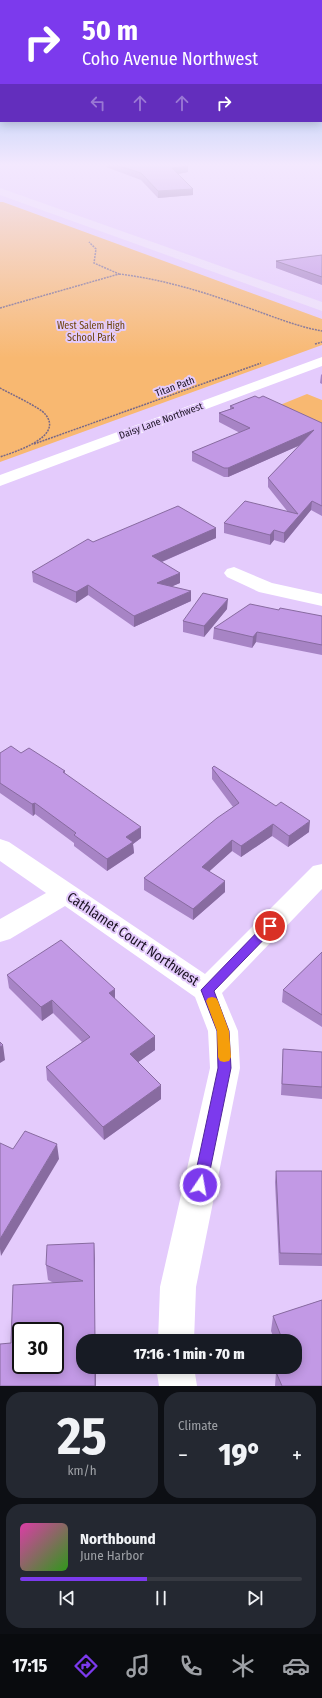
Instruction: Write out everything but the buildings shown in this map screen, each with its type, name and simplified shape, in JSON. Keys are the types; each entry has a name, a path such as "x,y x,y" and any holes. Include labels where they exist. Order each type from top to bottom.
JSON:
{"main road":[{"path":"102,229 322,307"}],"street":[{"name":"Daisy Lane Northwest","path":"0,481 322,361"},
{"path":"234,573 266,588 322,600"},
{"name":"Cathlamet Court Northwest","path":"0,848 207,990 223,1031 225,1068 178,1287 176,1334"},
{"path":"207,990 322,873"},
{"path":"0,932 66,893"},
{"path":"176,1374 178,1386"}],"path":[{"path":"94,262 119,274 145,276 161,280 224,299 301,326 322,331"},
{"path":"0,308 119,274"},
{"path":"315,344 322,342"},
{"name":"Titan Path","path":"0,457 263,363"},
{"path":"0,388 45,413 49,418 50,428 43,438 34,444"}],"green space":[{"name":"West Salem High School Park","path":"0,229 76,229 322,319 322,345 0,462"},
{"path":"307,394 322,400 322,426 280,405"}],"slow traffic":[{"path":"212,1001 223,1031 224,1057"}],"route":[{"path":"200,1185 225,1068 223,1031 207,990 270,926"}]}
